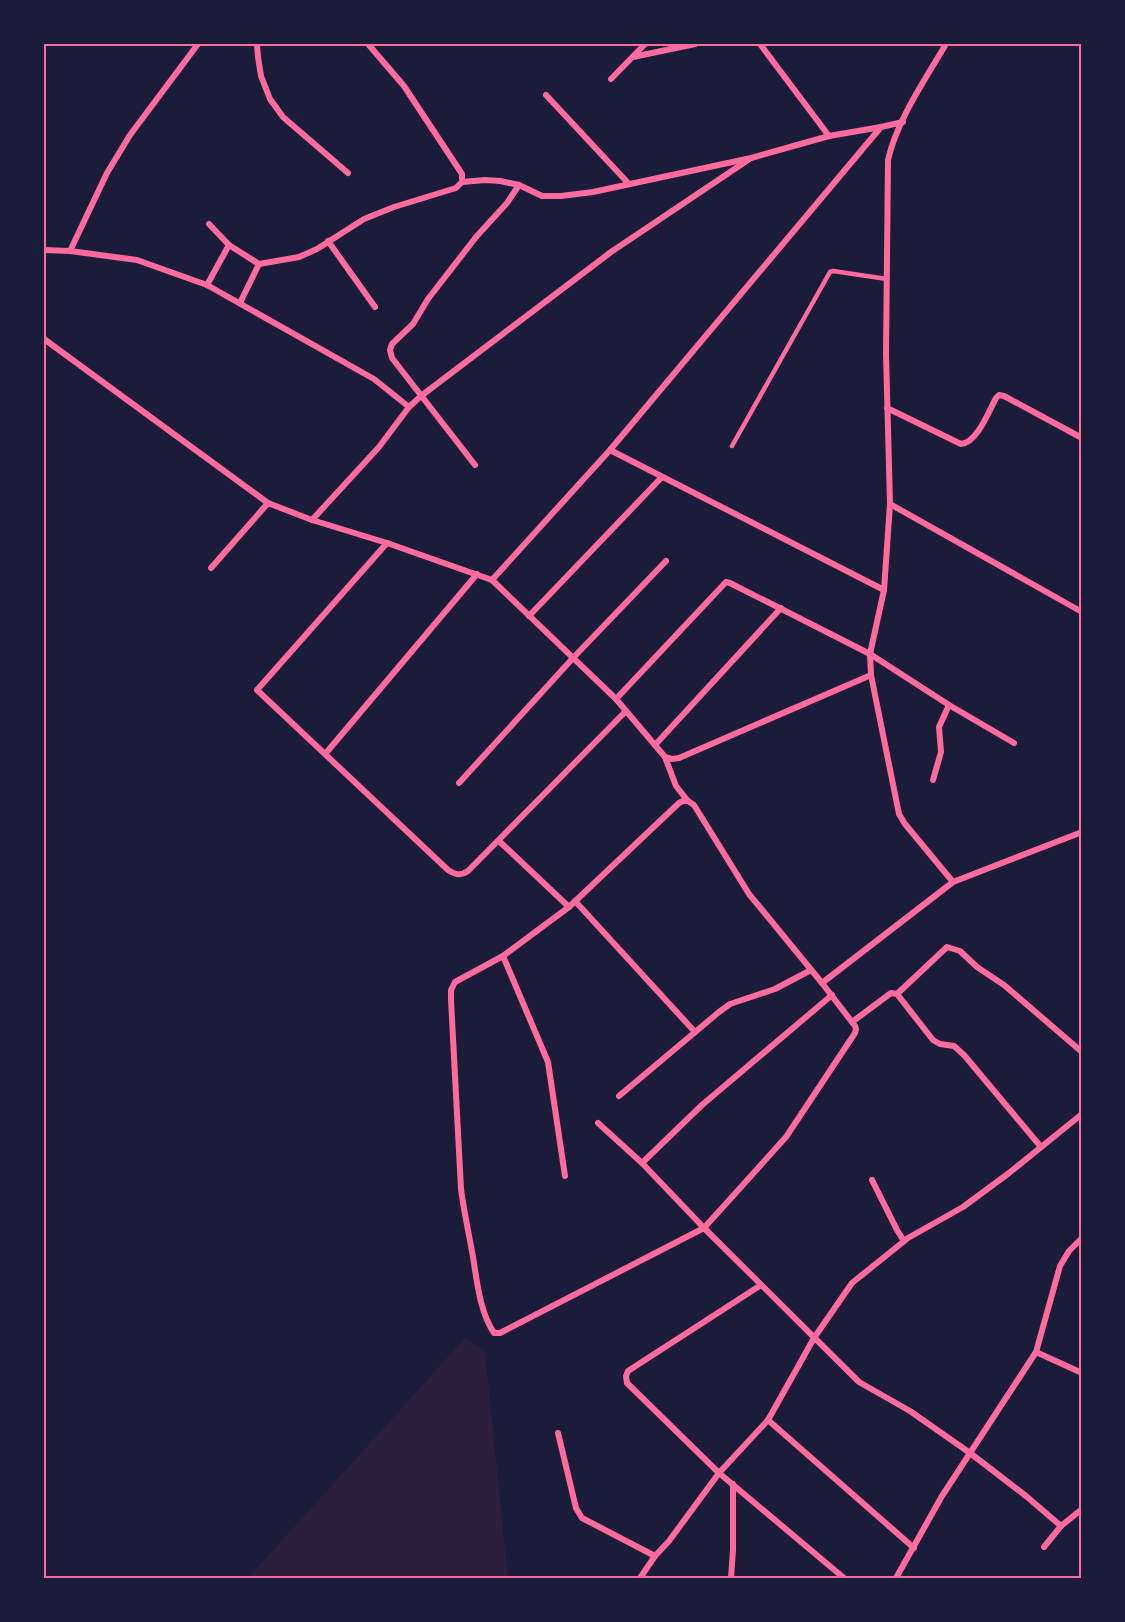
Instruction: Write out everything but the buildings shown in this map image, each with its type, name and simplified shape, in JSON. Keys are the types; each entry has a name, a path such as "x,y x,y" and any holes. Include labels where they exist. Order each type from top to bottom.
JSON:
{"street":[{"path":"70,251 107,173 124,144 198,44"},
{"path":"257,44 261,76 270,99 283,117 348,173"},
{"path":"369,44 404,86 462,174 462,182"},
{"path":"611,79 645,44"},
{"path":"633,57 695,44"},
{"path":"760,44 829,136"},
{"path":"946,44 903,122 891,146 888,160 887,408 890,504 884,590 870,654 871,675 899,814 953,882"},
{"path":"546,94 629,184"},
{"path":"209,224 229,245 260,264 298,257 317,249 364,219 456,188 462,182 500,181 542,196 561,196 751,158 829,136 903,122"},
{"path":"492,580 610,450 881,127"},
{"path":"312,520 379,447 409,407 421,396 611,252 751,158"},
{"path":"475,465 392,358 390,350 413,324 428,299 476,237 519,186"},
{"path":"328,241 375,307"},
{"path":"207,285 229,245"},
{"path":"44,250 70,251 137,261 207,285 374,379 409,407"},
{"path":"240,303 260,264"},
{"path":"44,339 268,503 492,580 616,699 665,757 676,786 694,805 749,894 822,982 856,1029 786,1137 704,1228 500,1333 494,1333 483,1306 477,1280 461,1189 451,990 455,982 503,956 569,907 679,803 688,801"},
{"path":"887,408 965,444 975,437 999,395 1082,438"},
{"path":"610,450 884,590"},
{"path":"529,616 661,478"},
{"path":"211,568 268,503"},
{"path":"890,504 1082,612"},
{"path":"387,543 257,690 448,870 456,875 468,871 626,711"},
{"path":"459,783 573,658 666,561"},
{"path":"326,753 477,574"},
{"path":"616,699 724,583 730,583 870,654 949,705 1014,743"},
{"path":"655,746 781,608"},
{"path":"665,757 679,758 871,675"},
{"path":"933,780 940,752 939,727 949,705"},
{"path":"822,982 953,882 1082,832"},
{"path":"499,841 569,907"},
{"path":"575,901 695,1032"},
{"path":"897,994 947,947 953,947 1004,985 1082,1052"},
{"path":"503,956 548,1062 566,1176"},
{"path":"619,1096 730,1004 775,989 811,970"},
{"path":"852,1022 891,993 897,994 933,1040 940,1044 954,1046 964,1055 1041,1147"},
{"path":"642,1163 702,1105 832,995"},
{"path":"640,1578 719,1473 768,1420 814,1338 852,1283 904,1241 963,1207 1082,1114"},
{"path":"598,1123 642,1163 859,1382 910,1412 970,1453 1026,1496 1061,1527"},
{"path":"872,1180 904,1241"},
{"path":"897,1578 942,1497 1036,1352 1060,1266 1069,1251 1082,1238"},
{"path":"761,1285 628,1371 627,1383 719,1473 844,1578"},
{"path":"1036,1352 1082,1373"},
{"path":"768,1420 914,1548"},
{"path":"558,1433 576,1508 582,1518 655,1556"},
{"path":"731,1578 733,1484"},
{"path":"1044,1547 1061,1527 1082,1509"}],"lane":[{"path":"732,446 830,272 887,279"}],"shaded area":[{"path":"465,1338 485,1351 508,1578 248,1578"}]}
